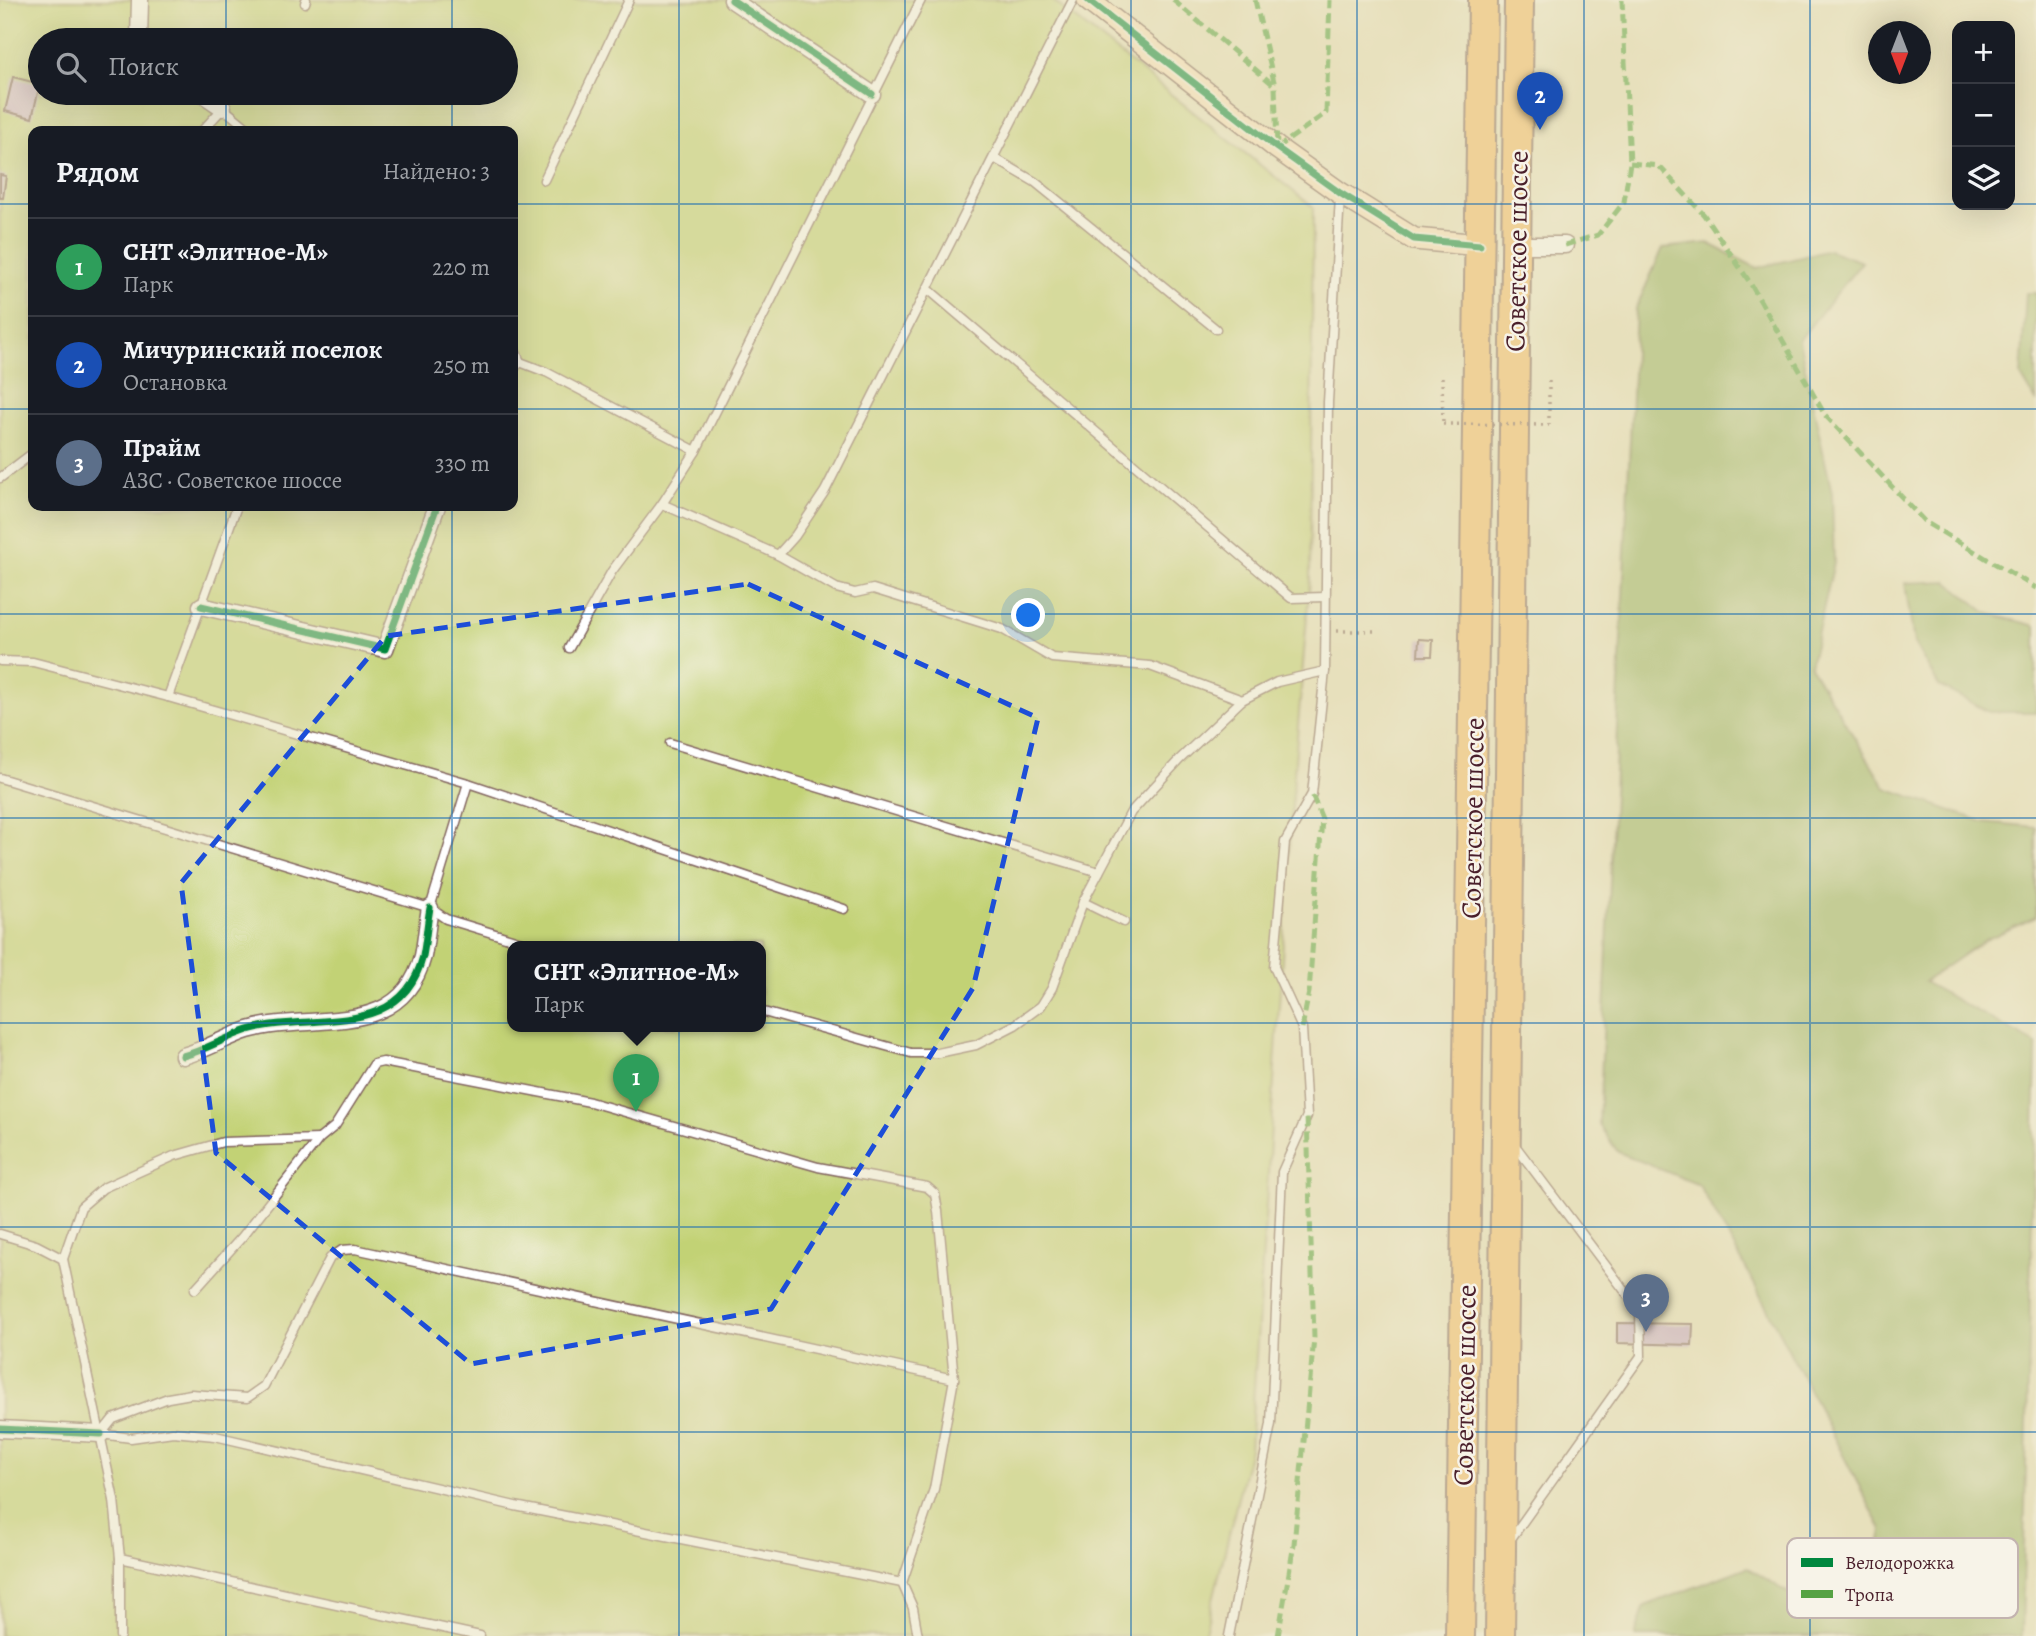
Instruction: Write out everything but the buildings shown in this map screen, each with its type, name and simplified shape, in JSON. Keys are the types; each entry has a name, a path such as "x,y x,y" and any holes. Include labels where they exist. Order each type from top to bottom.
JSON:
{"highway":[{"name":"Советское шоссе","path":"1460,1636 1483,0"},
{"name":"Советское шоссе","path":"1500,1636 1519,0"},
{"path":"1480,245 1516,245"}],"street":[{"path":"139,28 140,0"},
{"path":"732,0 872,94"},
{"path":"1088,0 1277,148 1340,193 1414,239 1480,245"},
{"path":"219,105 223,108"},
{"path":"1516,245 1564,245"},
{"path":"201,606 385,649 435,511"},
{"path":"183,1056 248,1030 304,1021 360,1018 390,1005 412,981 422,957 430,908"},
{"path":"0,1429 101,1434"}],"lane":[{"path":"544,180 629,0"},
{"path":"569,649 612,571 662,504 696,451 921,0"},
{"path":"778,555 795,536 825,491 1073,0"},
{"path":"207,126 223,108 245,126"},
{"path":"994,158 1046,190 1216,329"},
{"path":"1228,1636 1270,1424 1282,1172 1307,1116 1302,1028 1274,967 1285,842 1312,794 1325,671 1328,402 1340,193"},
{"path":"928,289 1291,598 1325,597"},
{"path":"518,357 520,362 546,372 696,451"},
{"path":"0,478 28,457"},
{"path":"662,504 778,555 836,588 855,593 873,590 1002,629 1052,658 1150,666 1242,700"},
{"path":"168,697 235,511"},
{"path":"0,661 33,662 168,697 468,783 844,909"},
{"path":"766,1013 911,1053 938,1053 976,1045 1015,1025 1041,1006 1052,988 1083,902 1131,812 1180,759 1242,700 1277,682 1325,671"},
{"path":"670,743 1099,872"},
{"path":"0,778 430,908 446,919 519,941"},
{"path":"430,908 468,783"},
{"path":"1083,902 1124,922"},
{"path":"195,1289 242,1237 319,1139 334,1126 374,1064 383,1062 590,1102 818,1167 926,1187 935,1194 938,1211 954,1379 933,1489 902,1583 913,1608 918,1636"},
{"path":"1500,1554 1641,1356 1640,1311 1507,1135"},
{"path":"120,1636 120,1558 114,1500 63,1259 81,1207 103,1188 174,1156 223,1142 319,1139"},
{"path":"0,1234 36,1245 63,1259"},
{"path":"101,1434 114,1419 168,1398 191,1394 247,1398 264,1386 330,1258 342,1250 369,1252 954,1379"},
{"path":"101,1434 131,1438 173,1432 215,1436 515,1506 902,1583"},
{"path":"120,1558 480,1636"}],"path":[{"path":"1442,377 1443,424 1549,425 1549,378"},
{"path":"1345,631 1378,631"}],"highlighted area":[{"path":"748,584 1038,718 973,988 771,1309 471,1364 216,1153 181,883 386,636"}],"green space":[{"path":"0,0 1052,0 1313,207 1310,579 1294,774 1250,1449 1204,1636 0,1636"},
{"path":"1708,243 1757,268 1829,250 1862,262 1799,340 1832,493 1834,563 1810,666 1886,788 1983,822 2036,827 2036,917 1985,940 1924,982 2036,1044 2022,1636 1635,1636 1645,1606 1747,1567 1787,1592 1787,1618 2018,1618 2018,1538 1880,1538 1882,1530 1747,1270 1699,1185 1618,1152 1599,1125 1636,308 1663,248"},
{"path":"2026,293 2036,293 2036,401 2021,376"},
{"path":"1947,581 1987,613 2036,626 2036,712 1989,712 1939,686 1914,643 1905,583"}],"marked path":[{"path":"1173,0 1275,86"},
{"path":"1255,0 1275,86 1277,148"},
{"path":"1277,148 1326,113 1330,0"},
{"path":"1565,245 1598,235 1624,202 1630,163 1622,0"},
{"path":"1630,163 1659,166 1704,215 1749,281 1825,415 1925,522 2036,588"},
{"path":"1302,1028 1309,992 1322,819 1312,794"},
{"path":"1278,1636 1294,1544 1314,1338 1307,1116"}],"cycle path":[{"path":"732,0 872,94"},
{"path":"1088,0 1277,148 1340,193 1414,239 1480,245"},
{"path":"201,606 385,649 435,511"},
{"path":"183,1056 248,1030 351,1018 375,1012 395,1001 412,983 423,956 430,908"},
{"path":"0,1429 101,1434"}],"place":[{"name":"Мичуринский поселок","path":"1540,130"},
{"name":"СНТ «Элитное-М»","path":"636,1112"},
{"name":"Прайм","path":"1646,1332"}]}
